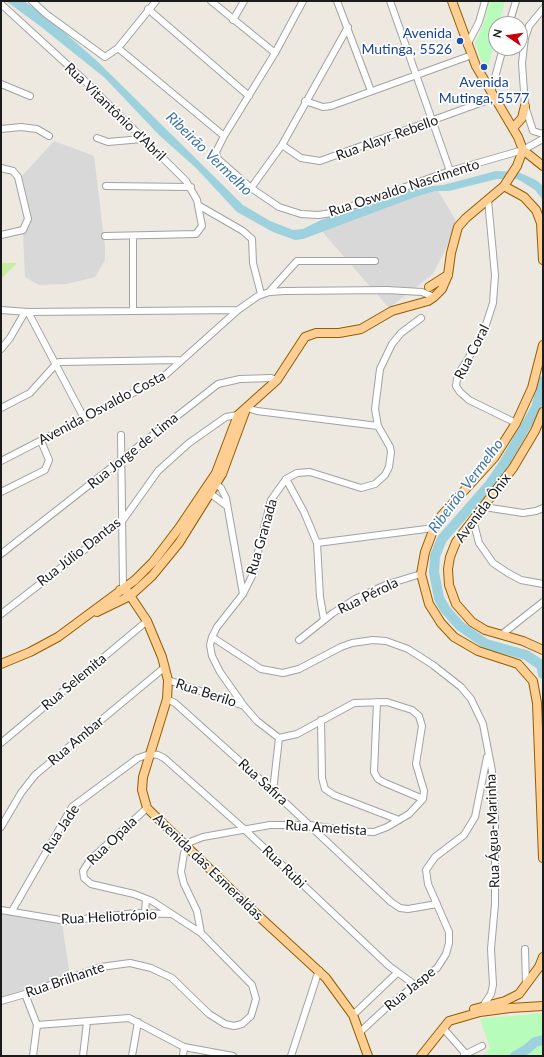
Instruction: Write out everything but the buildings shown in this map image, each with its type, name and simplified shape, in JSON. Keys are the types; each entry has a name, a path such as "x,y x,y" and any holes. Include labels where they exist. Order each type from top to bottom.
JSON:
{"main road":[{"path":"452,1 467,45 492,95 513,128 523,150 543,166"},
{"path":"513,128 522,118 525,106"},
{"path":"214,483 238,415 277,380 301,340 308,335 316,333 353,331 369,325 392,311 423,303 434,298 442,289 448,275 450,253 456,231 466,218 507,183 517,166 523,150"},
{"path":"507,183 524,197 536,210 540,222 543,260"},
{"path":"429,287 448,275"},
{"name":"Avenida Ônix","path":"543,346 532,388 516,423 494,458 441,516 434,528 425,552 421,574 429,604 441,623 454,637 478,651 518,664 532,681 540,713 543,858"},
{"path":"1,668 28,658 48,647 92,615 130,596 162,565 179,543 214,483 227,464 247,408"},
{"name":"Avenida Ônix","path":"543,412 522,455 461,535 453,550 448,570 449,585 456,604 464,615 481,628 523,641 543,650"},
{"path":"1,664 47,644 135,580 153,562 209,492"},
{"path":"130,596 137,585 149,574 152,569 153,562"},
{"name":"Avenida das Esmeraldas","path":"121,589 125,590 130,596 147,621 165,666 168,680 167,699 142,784 147,808 251,910 319,970 353,1015 368,1056"},
{"path":"420,1056 446,1024 466,1011 510,1000 527,986 539,967 543,956"},
{"path":"446,1024 481,1012 543,1006"}],"street":[{"path":"32,1 46,14 102,56 108,56 118,48 156,1"},
{"path":"212,1 233,20 275,53"},
{"path":"233,20 244,1"},
{"path":"118,48 224,136 275,53 303,1"},
{"path":"337,1 371,91"},
{"path":"390,1 450,171"},
{"path":"467,45 479,22 485,1"},
{"path":"511,16 516,1"},
{"name":"Rua Vitantônio d'Abril","path":"1,4 84,80 142,139 167,161 191,187 198,205 202,226 196,234 133,236"},
{"path":"148,9 249,96"},
{"path":"543,9 529,26 525,38 522,63 525,106 533,131 543,134"},
{"path":"251,188 282,145 305,101 348,27"},
{"path":"305,101 323,107 331,106 472,55"},
{"path":"492,95 501,56"},
{"path":"1,84 30,96"},
{"name":"Rua Alayr Rebello","path":"282,145 301,158 309,161 320,161 433,122 492,95"},
{"path":"1,129 21,127 37,129 49,136"},
{"name":"Rua Oswaldo Nascimento","path":"224,136 216,152 218,159 251,188 288,210 301,214 318,215 347,208 450,171 523,150 543,139"},
{"path":"97,138 108,142 142,139"},
{"path":"1,168 13,171 18,177 28,219 23,230 1,235"},
{"path":"106,186 191,187"},
{"name":"Rua Coral","path":"488,200 494,252 494,296 490,317 483,334 458,377 456,386 460,392 470,400 516,423"},
{"path":"198,205 243,230 252,239 253,263 261,294"},
{"path":"106,236 133,236 133,310"},
{"path":"269,292 297,261 375,261"},
{"name":"Avenida Osvaldo Costa","path":"416,291 429,287 442,289"},
{"name":"Avenida Osvaldo Costa","path":"1,461 162,378 238,310 261,294 269,292 416,291 426,293 434,298"},
{"path":"1,310 27,312 238,310"},
{"path":"1,349 27,312"},
{"path":"27,312 84,418"},
{"path":"324,620 320,598 317,543 304,512 286,479 297,473 310,472 356,487 365,488 375,484 385,475 391,460 390,447 378,426 375,403 378,378 383,360 392,344 401,333 421,318"},
{"path":"1,408 30,393 56,364 64,362 182,360"},
{"name":"Rua Jorge de Lima","path":"1,554 122,461 218,384 240,379 271,378 277,380"},
{"path":"247,408 257,411 378,426"},
{"name":"Rua Júlio Dantas","path":"2,612 123,520 151,479 165,464 189,443 226,417 238,415"},
{"path":"121,435 123,520 121,589"},
{"path":"1,492 45,470 49,460 41,441"},
{"name":"Rua Granada","path":"212,637 220,621 243,594 254,569 271,500 286,479"},
{"path":"214,483 224,492 243,594"},
{"path":"209,492 227,506"},
{"path":"484,506 522,513 536,511 543,508"},
{"path":"473,520 479,543 493,563 522,580 543,584"},
{"path":"317,543 434,528"},
{"name":"Rua Pérola","path":"299,640 345,605 376,589 421,574"},
{"path":"501,635 543,602"},
{"name":"Rua Selemita","path":"1,743 147,621"},
{"path":"212,637 211,651 214,661 244,706 257,721 279,738"},
{"name":"Rua Água-Marinha","path":"212,637 261,669 283,673 300,669 341,647 352,643 373,640 396,644 433,665 465,692 481,717 494,788 495,904 491,944 493,985 491,994 483,1006"},
{"name":"Rua Ambar","path":"1,827 24,788 35,775 165,666"},
{"name":"Rua Berilo","path":"168,680 244,706"},
{"name":"Rua Safira","path":"167,699 175,703 398,906 412,910 437,904"},
{"path":"279,738 297,734 351,704 377,702 392,703 406,707 419,716 422,730 416,764 424,788 423,799 383,782 374,772 377,702"},
{"path":"321,720 322,778 325,788 334,795 399,820"},
{"path":"273,791 279,738"},
{"name":"Rua Jaspe","path":"360,1032 440,964 448,948 449,932 426,880 426,870 435,857 464,835 475,817 488,751"},
{"name":"Rua Rubi","path":"150,754 164,758 244,829 397,973 415,985"},
{"name":"Rua Jade","path":"12,912 72,807 138,758 150,754"},
{"name":"Rua Ametista","path":"187,847 190,842 203,837 270,825 310,825 368,832 380,830 414,810 423,799"},
{"name":"Rua Opala","path":"147,808 93,856 86,865 83,873 85,880 91,884 146,899 170,914"},
{"path":"187,847 182,860 181,872 184,884 197,911 201,933"},
{"path":"144,913 146,899"},
{"name":"Rua Heliotrópio","path":"1,910 66,920 144,913 170,914"},
{"name":"Rua Brilhante","path":"1,1001 108,965 130,963 139,964 158,970 172,978 209,1014 221,1022 234,1026 247,1022 254,1010 256,999 254,991 247,980 201,933 170,914"},
{"path":"525,949 527,986"},
{"path":"291,1056 319,970"},
{"name":"Rua Jaspe","path":"353,1015 397,973"},
{"path":"25,994 35,1015 37,1025 33,1056"},
{"path":"37,1025 124,1018 138,1022 163,1037 184,1047 233,1056"},
{"path":"83,1056 87,1022"},
{"path":"132,1056 138,1022"},
{"path":"446,1024 464,1055 482,1046"},
{"path":"183,1056 184,1047"}],"shaded area":[{"path":"54,141 94,156 105,247 105,260 95,277 67,284 39,285 25,277 23,232 31,214 22,176"},
{"path":"437,189 458,224 433,274 389,308 318,227"},
{"path":"1,906 43,917 61,917 70,976 1,999"}],"green space":[{"path":"489,1 505,1 501,16 488,16 488,56 491,56 487,70 481,60 475,43 484,23"},
{"path":"1,263 17,263 1,279"},
{"path":"543,1013 543,1056 483,1056 490,1048 480,1019"}],"water":[{"name":"Ribeirão Vermelho","path":"6,1 24,1 48,18 97,61 243,205 270,221 293,230 303,229 321,220 420,187 443,185 496,171 518,172 536,180 543,186 543,200 535,190 521,181 516,179 497,179 449,191 435,191 418,196 303,239 295,240 273,232 237,212 196,168 159,135 105,78"}],"waterway":[{"name":"Ribeirão Vermelho","path":"543,381 536,408 505,462 490,484 442,539 435,556 434,572 439,598 445,609 460,626 486,644 526,655 541,665 543,674"},
{"path":"515,1056 535,1042 543,1040"}],"place":[{"name":"Avenida Mutinga, 5526","path":"460,41"},
{"name":"Avenida Mutinga, 5577","path":"484,67"}]}
